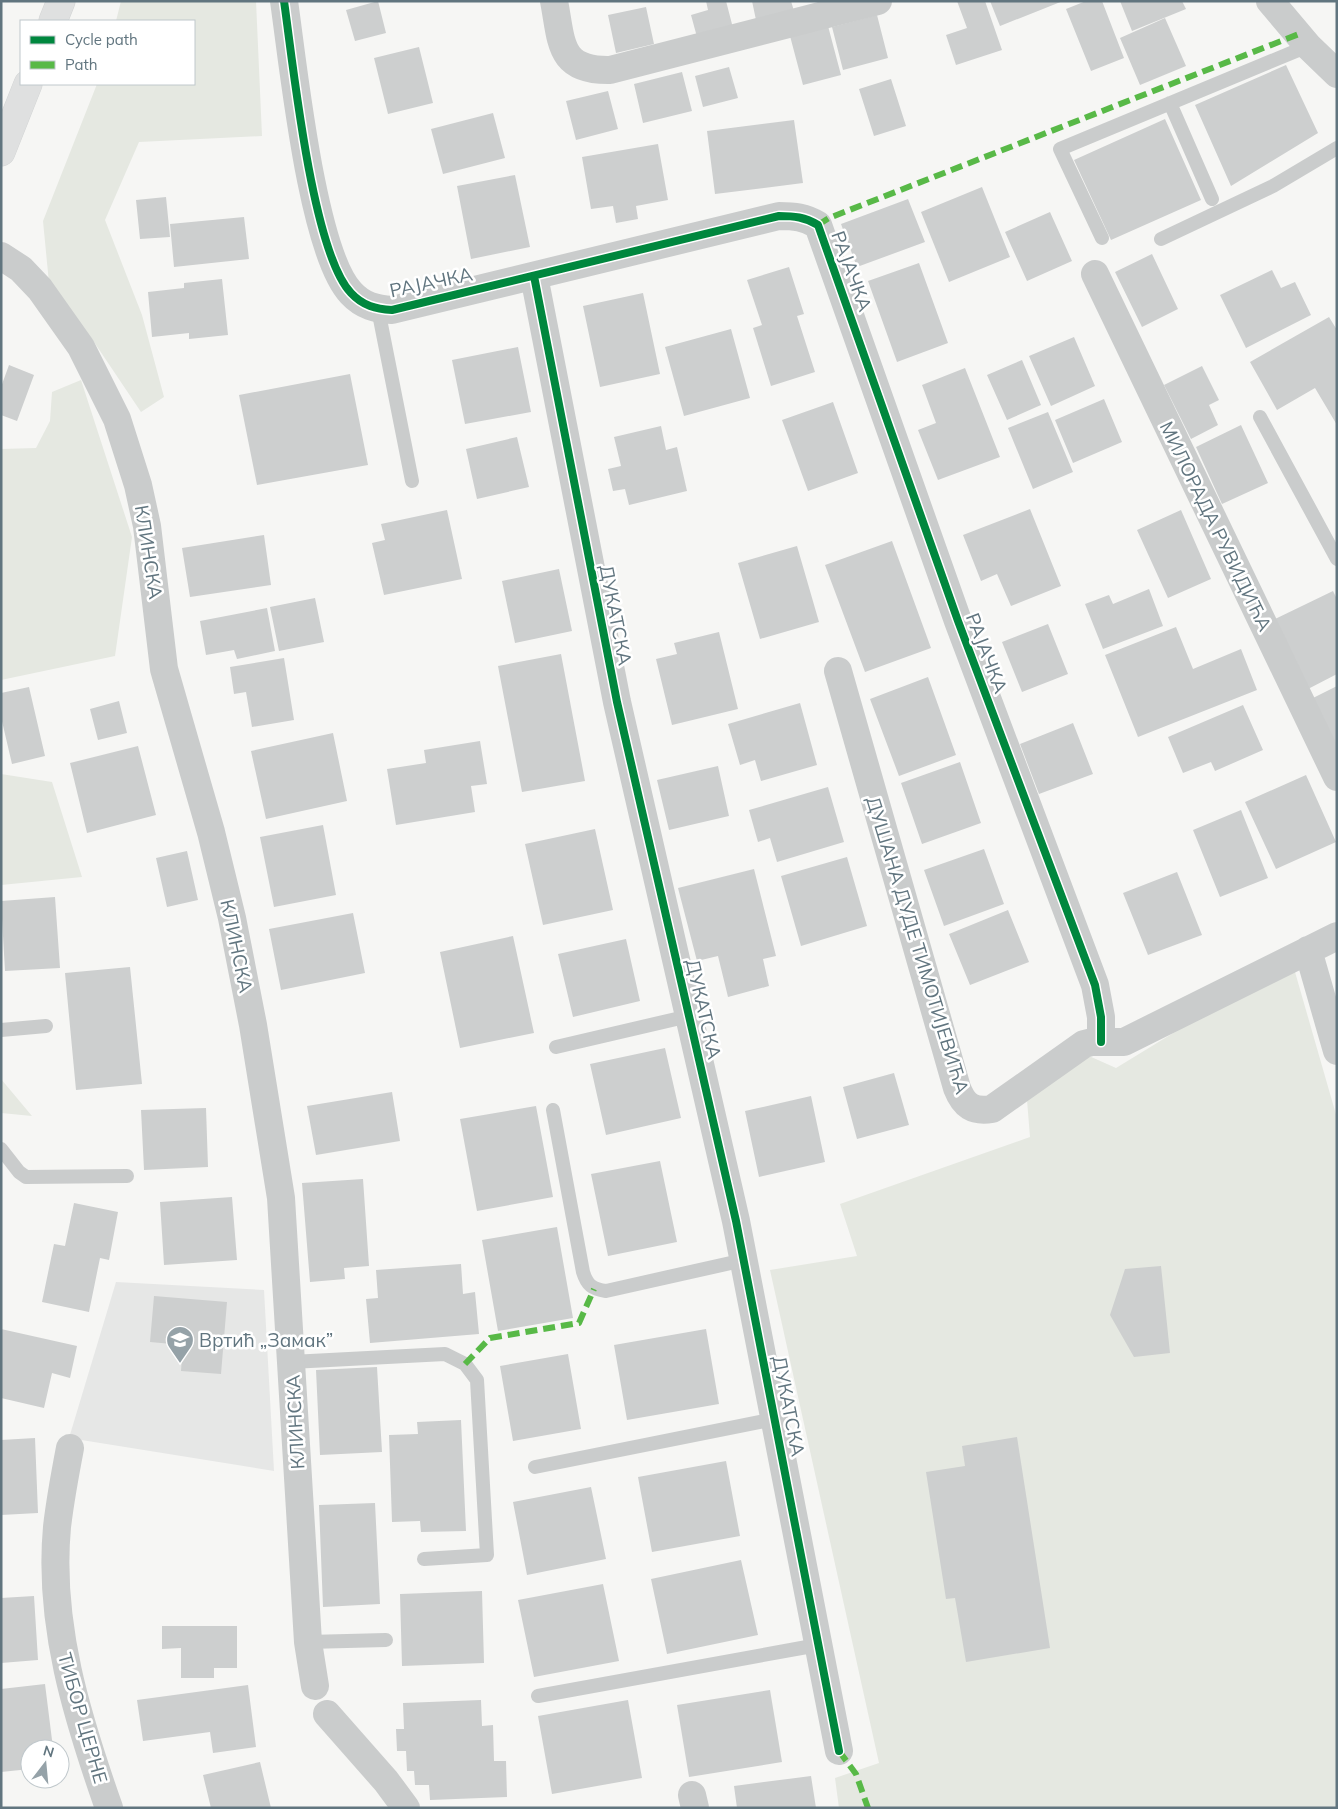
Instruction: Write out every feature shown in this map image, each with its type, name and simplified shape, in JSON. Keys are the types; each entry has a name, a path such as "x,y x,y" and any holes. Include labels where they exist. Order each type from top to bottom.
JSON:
{"main road":[{"path":"53,20 61,1"},
{"path":"1,152 28,85"}],"street":[{"name":"РАЈАЧКА","path":"284,1 309,170 328,249 336,270 351,293 367,306 392,310 779,216 795,216 818,225 958,621 1095,985 1101,1017 1101,1042"},
{"path":"554,1 563,50 567,57 586,67 597,70 610,70 878,1"},
{"path":"1270,1 1308,46 1337,74"},
{"name":"КЛИНСКА","path":"1,256 20,269 40,289 81,346 117,419 138,486 148,526 164,669 211,832 232,918 252,1025 280,1198 308,1642 315,1686"},
{"name":"МИЛОРАДА РУВИДИЋА","path":"1095,274 1337,777"},
{"name":"ДУКАТСКА","path":"534,276 616,702 723,1157 839,1751"},
{"name":"ДУШАНА ДУДЕ ТИМОТИЈЕВИЋА","path":"838,671 961,1098 969,1108 992,1109 1084,1044 1124,1042 1337,936"},
{"path":"1308,950 1337,1051"},
{"name":"ТИБОР ЦЕРНЕ","path":"70,1448 57,1528 56,1574 60,1635 72,1692 110,1808"},
{"path":"327,1714 386,1781 406,1808"}],"lane":[{"path":"1102,238 1060,149 1308,46"},
{"path":"1170,103 1212,198"},
{"path":"1161,239 1273,186 1337,148"},
{"path":"378,309 412,481"},
{"path":"1260,417 1337,559"},
{"path":"556,1047 689,1016"},
{"path":"1,1030 46,1026"},
{"path":"552,1110 586,1283 594,1289 606,1291 744,1260"},
{"path":"1,1149 19,1172 26,1177 127,1176"},
{"path":"291,1362 445,1354 465,1364 478,1380 487,1555 424,1559"},
{"path":"535,1467 775,1419"},
{"path":"308,1642 386,1640"},
{"path":"538,1696 818,1645"}],"shaded area":[{"path":"121,1 256,1 262,136 139,142 105,220 142,315 164,397 141,412 94,342 49,283 43,221 97,85 195,85 195,20 116,20"},
{"path":"81,380 132,537 115,656 1,680 1,449 36,448 50,421 52,392"},
{"path":"1,774 52,782 82,877 1,885"},
{"path":"1293,965 1337,1118 1337,1808 839,1808 835,1778 879,1763 770,1270 857,1256 840,1204 1030,1137 1027,1100 1089,1056 1116,1068 1211,1010"},
{"path":"1,1079 32,1116 1,1113"},
{"name":"Вртић „Замак”","path":"116,1282 264,1290 274,1471 69,1438"}],"building":[{"path":"378,1 386,33 355,41 346,10"},
{"path":"706,1 726,1 733,28 697,37 691,15 708,10"},
{"path":"752,1 791,1 794,11 756,20"},
{"path":"957,1 985,1 1002,50 956,65 946,35 967,28"},
{"path":"990,1 1063,1 1000,26"},
{"path":"1086,1 1102,1 1124,58 1091,71 1066,9"},
{"path":"1120,1 1182,1 1186,9 1132,31"},
{"path":"646,7 654,44 616,53 608,15"},
{"path":"877,15 888,58 843,70 832,27"},
{"path":"1165,18 1186,66 1140,85 1120,38"},
{"path":"828,26 841,75 803,85 790,36"},
{"path":"419,47 433,103 388,114 374,58"},
{"path":"1286,65 1318,133 1231,186 1195,105"},
{"path":"729,67 738,98 703,107 695,76"},
{"path":"682,72 692,111 643,123 634,84"},
{"path":"891,79 906,126 874,136 859,89"},
{"path":"608,91 618,129 576,140 566,101"},
{"path":"493,113 505,158 443,174 431,129"},
{"path":"1165,119 1201,200 1111,240 1074,160"},
{"path":"794,120 803,183 715,194 707,131"},
{"path":"658,144 668,200 636,206 638,219 616,223 613,206 591,209 582,157"},
{"path":"515,175 530,247 471,259 457,186"},
{"path":"982,187 1010,257 949,282 921,212"},
{"path":"166,197 170,237 140,239 136,200"},
{"path":"908,199 925,242 857,267 841,224"},
{"path":"1050,212 1072,261 1027,281 1005,232"},
{"path":"244,217 249,259 174,267 170,224"},
{"path":"1152,254 1178,309 1142,327 1115,272"},
{"path":"919,263 948,343 897,362 868,281"},
{"path":"789,267 804,314 797,316 815,372 771,386 753,328 762,325 747,280"},
{"path":"1272,270 1281,288 1295,282 1311,315 1246,348 1220,295"},
{"path":"222,279 228,335 189,339 189,333 152,337 148,292 184,288 184,283"},
{"path":"643,293 660,374 600,387 583,306"},
{"path":"1329,317 1337,330 1337,425 1315,388 1277,410 1250,362"},
{"path":"731,329 750,398 684,416 665,347"},
{"path":"1074,337 1095,386 1051,406 1029,356"},
{"path":"518,347 531,412 465,424 452,360"},
{"path":"1022,360 1041,405 1007,420 987,375"},
{"path":"9,365 34,375 17,421 1,415 1,387"},
{"path":"1202,366 1219,400 1209,405 1218,425 1191,439 1164,385"},
{"path":"965,368 1000,457 938,480 918,430 936,423 922,385"},
{"path":"350,374 368,465 257,485 239,395"},
{"path":"1104,399 1122,442 1073,463 1055,420"},
{"path":"833,402 858,473 808,491 782,420"},
{"path":"1048,412 1073,472 1033,489 1008,428"},
{"path":"1241,425 1268,483 1222,504 1196,447"},
{"path":"661,426 666,450 677,447 687,491 629,505 625,489 613,491 608,469 621,466 614,437"},
{"path":"517,437 529,487 477,499 466,449"},
{"path":"1030,509 1061,586 1011,606 997,574 981,581 963,535"},
{"path":"447,510 462,579 384,595 372,543 385,540 381,524"},
{"path":"1181,510 1211,579 1168,598 1137,530"},
{"path":"264,535 271,585 190,597 182,548"},
{"path":"892,541 931,648 865,672 825,565"},
{"path":"797,546 819,622 760,639 738,563"},
{"path":"559,569 572,631 515,643 502,581"},
{"path":"1149,589 1163,626 1103,649 1085,604 1109,595 1113,604"},
{"path":"1333,591 1337,599 1337,674 1308,689 1273,620"},
{"path":"315,598 324,642 279,651 270,607"},
{"path":"267,608 275,651 237,659 234,650 206,655 200,621"},
{"path":"1048,624 1068,674 1022,692 1002,642"},
{"path":"1176,627 1193,669 1241,649 1257,690 1138,737 1105,655"},
{"path":"719,632 738,709 672,725 656,659 677,654 674,643"},
{"path":"561,654 585,781 522,792 498,666"},
{"path":"284,658 294,720 252,727 246,692 234,694 230,667"},
{"path":"928,677 956,755 899,776 870,699"},
{"path":"1337,686 1337,750 1311,699"},
{"path":"29,687 45,756 12,764 1,717 1,693"},
{"path":"119,701 127,733 98,740 90,709"},
{"path":"800,703 817,765 761,781 755,760 740,765 728,724"},
{"path":"1243,705 1263,750 1215,771 1211,762 1183,773 1168,737"},
{"path":"1073,723 1093,774 1039,794 1020,744"},
{"path":"333,733 347,801 266,819 251,751"},
{"path":"480,741 487,784 471,786 475,812 396,825 387,769 426,763 424,750"},
{"path":"138,746 156,815 87,833 70,763"},
{"path":"960,762 981,823 922,844 901,783"},
{"path":"718,766 729,816 669,830 657,780"},
{"path":"1306,775 1336,842 1276,869 1245,802"},
{"path":"828,787 844,842 777,862 770,838 758,842 749,810"},
{"path":"1241,810 1268,878 1220,897 1193,830"},
{"path":"323,825 336,895 274,907 260,837"},
{"path":"595,829 613,910 543,925 525,844"},
{"path":"984,849 1004,904 944,926 924,870"},
{"path":"187,851 198,900 167,907 156,858"},
{"path":"847,857 867,926 801,946 781,876"},
{"path":"754,869 776,956 763,959 769,986 728,997 718,956 697,961 678,888"},
{"path":"1177,872 1202,935 1148,955 1123,893"},
{"path":"55,897 60,968 5,971 1,901"},
{"path":"1008,910 1029,962 970,985 949,934"},
{"path":"353,913 365,973 281,990 269,929"},
{"path":"513,936 534,1033 460,1048 440,952"},
{"path":"626,939 640,1001 573,1017 558,954"},
{"path":"130,967 142,1084 76,1090 65,973"},
{"path":"665,1048 681,1118 606,1135 590,1064"},
{"path":"894,1073 909,1125 857,1139 843,1087"},
{"path":"392,1092 400,1141 316,1155 307,1106"},
{"path":"811,1096 825,1162 759,1177 745,1111"},
{"path":"536,1106 553,1197 477,1211 460,1119"},
{"path":"206,1108 208,1167 144,1170 141,1110"},
{"path":"660,1161 677,1242 608,1256 591,1174"},
{"path":"363,1179 369,1266 344,1268 345,1279 310,1282 302,1183"},
{"path":"232,1197 237,1260 164,1265 160,1202"},
{"path":"74,1203 118,1212 109,1260 100,1258 89,1312 42,1302 54,1244 65,1246"},
{"path":"557,1227 573,1318 498,1331 482,1240"},
{"path":"461,1264 463,1294 475,1292 479,1334 370,1343 366,1299 378,1298 376,1270"},
{"path":"1161,1266 1170,1353 1134,1357 1110,1315 1125,1269"},
{"path":"154,1296 227,1302 221,1374 181,1371 183,1345 150,1342"},
{"path":"1,1329 77,1346 70,1378 52,1373 44,1408 1,1398"},
{"path":"706,1329 719,1404 627,1420 614,1345"},
{"path":"568,1354 581,1429 513,1441 500,1366"},
{"path":"377,1367 382,1452 320,1455 316,1370"},
{"path":"461,1420 466,1531 421,1532 420,1521 392,1522 389,1435 418,1434 417,1422"},
{"path":"1017,1437 1050,1648 966,1662 955,1598 946,1599 926,1472 965,1466 962,1446"},
{"path":"35,1438 38,1513 1,1515 1,1440"},
{"path":"726,1461 740,1536 652,1552 638,1477"},
{"path":"591,1487 606,1559 527,1575 513,1502"},
{"path":"375,1503 380,1604 323,1607 319,1505"},
{"path":"741,1560 758,1635 667,1654 651,1579"},
{"path":"603,1584 619,1661 534,1677 518,1600"},
{"path":"482,1591 484,1663 402,1666 400,1594"},
{"path":"34,1596 38,1660 1,1663 1,1598"},
{"path":"162,1626 237,1626 237,1668 214,1668 214,1678 181,1678 181,1648 162,1649"},
{"path":"45,1684 52,1739 20,1739 20,1770 1,1772 1,1689"},
{"path":"248,1685 256,1747 213,1753 210,1732 143,1741 137,1700"},
{"path":"770,1690 782,1762 689,1777 677,1705"},
{"path":"481,1700 482,1726 493,1725 494,1761 506,1761 507,1797 430,1800 429,1785 415,1785 414,1771 407,1771 406,1751 397,1751 396,1729 404,1729 403,1703"},
{"path":"628,1700 642,1778 552,1794 538,1716"},
{"path":"260,1762 271,1808 211,1808 203,1775"},
{"path":"811,1776 816,1808 737,1808 734,1786"}],"marked path":[{"path":"818,225 829,218 1299,34"},
{"path":"465,1364 490,1338 579,1323 594,1289"},
{"path":"839,1751 856,1774 868,1808"}],"cycle path":[{"path":"284,1 306,155 325,239 337,271 351,293 360,301 370,306 392,310 779,216 809,220 818,225 958,621 1095,985 1101,1017 1101,1042"},
{"path":"534,276 617,702 736,1221 839,1751"}],"place":[{"name":"Вртић „Замак”","path":"180,1364"}]}
